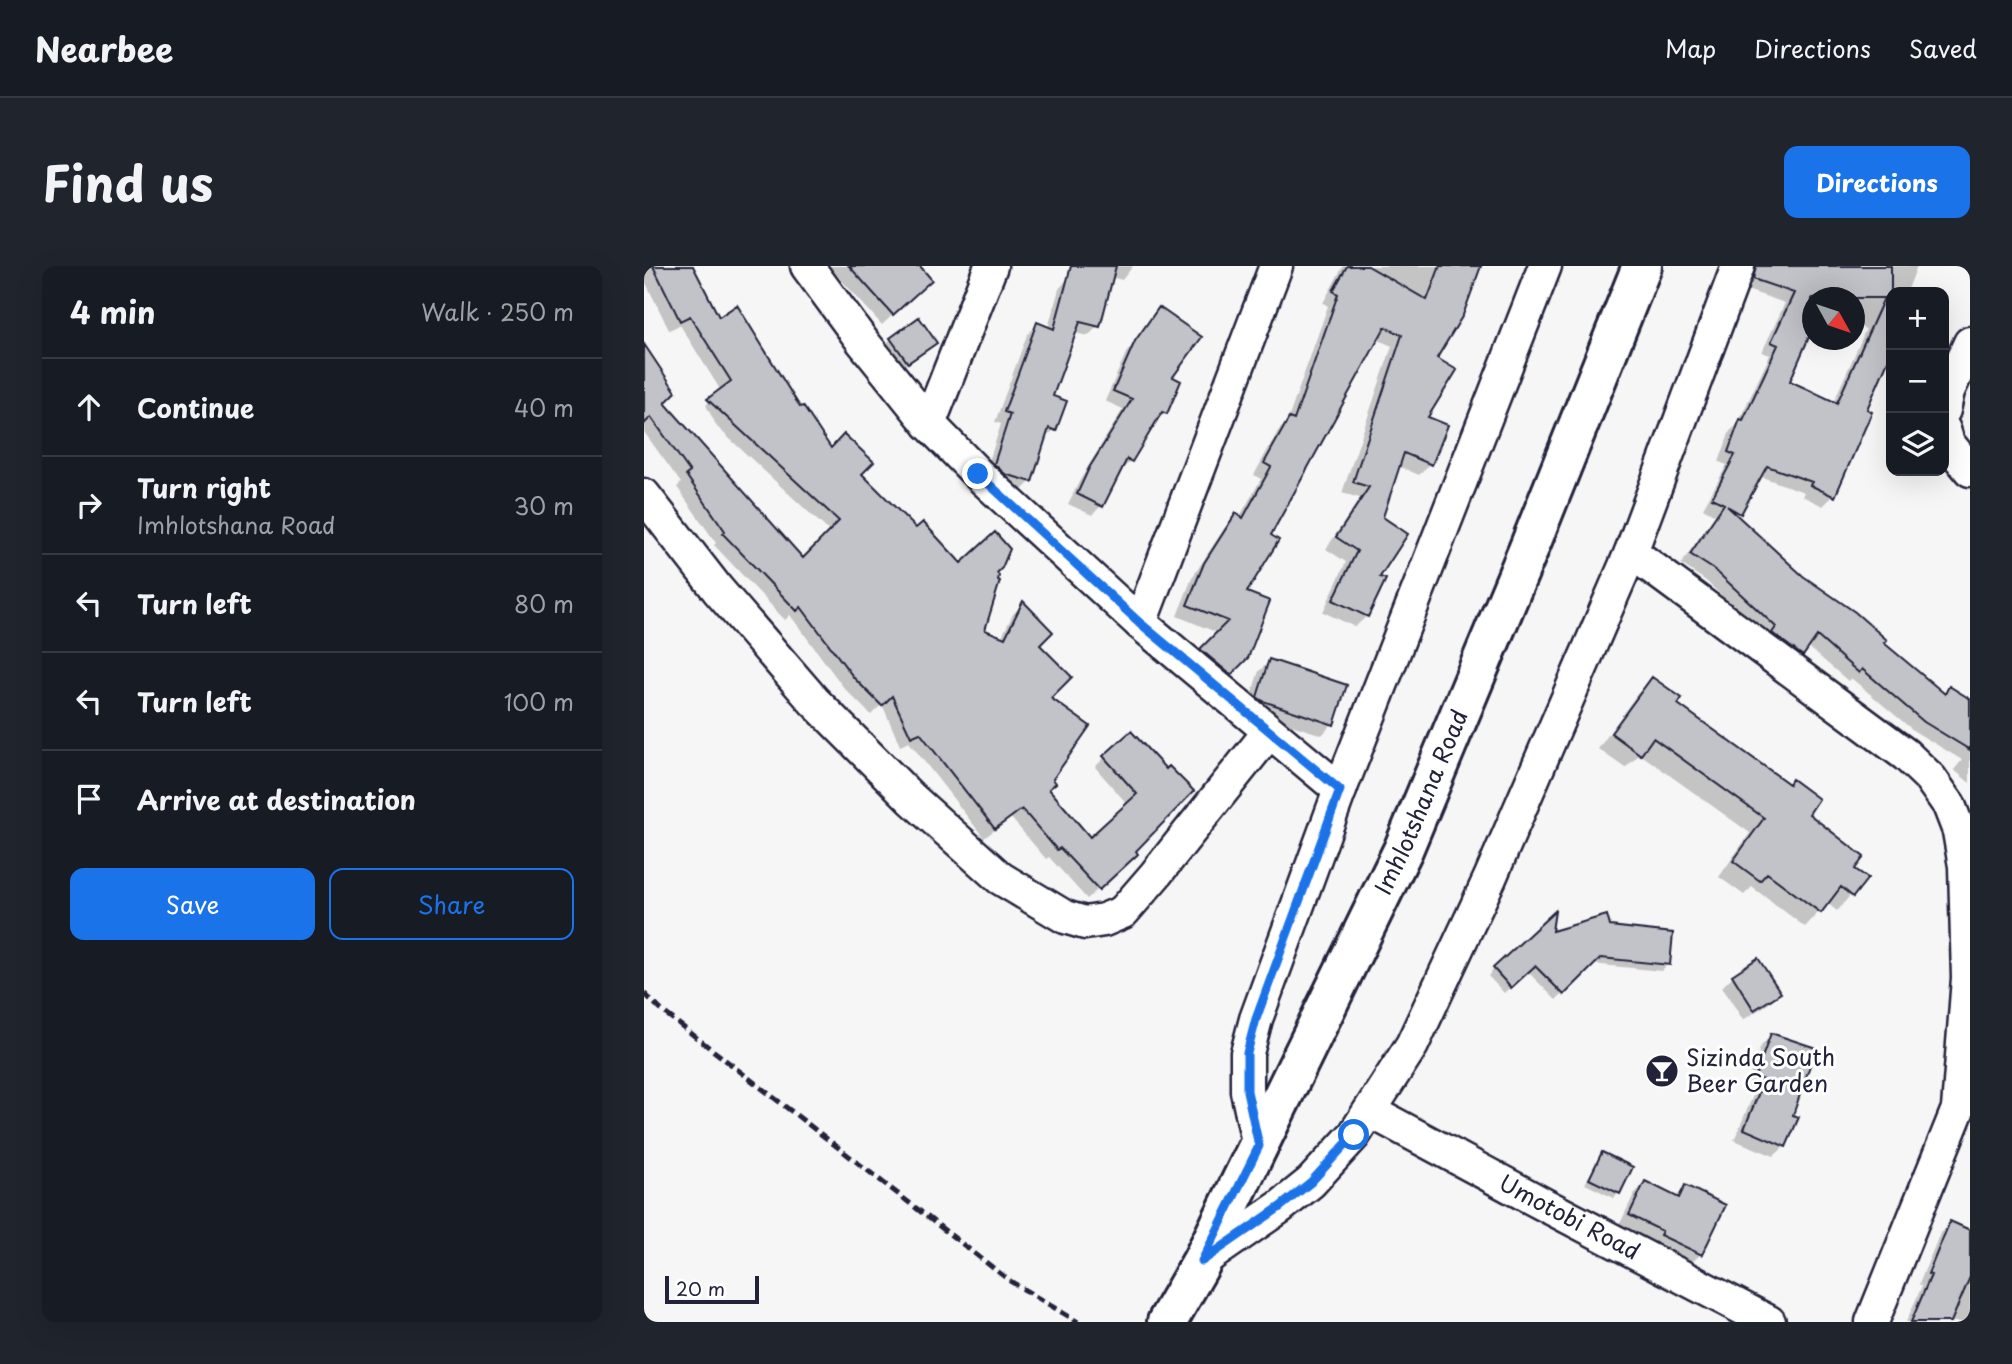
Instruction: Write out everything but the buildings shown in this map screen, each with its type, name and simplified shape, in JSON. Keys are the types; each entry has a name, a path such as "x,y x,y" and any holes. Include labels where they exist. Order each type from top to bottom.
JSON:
{"street":[{"path":"807,266 863,342 929,424 978,474 1140,623 1340,790"},
{"path":"929,424 991,266"},
{"path":"1140,623 1276,266"},
{"path":"1259,1146 1247,1091 1247,1053 1256,1019 1340,790 1545,266"},
{"name":"Imhlotshana Road","path":"1170,1317 1202,1261 1403,850 1530,548 1642,266"},
{"path":"1202,1261 1311,1182 1354,1135 1412,1045 1490,878 1631,552 1738,266"},
{"path":"1949,389 1970,343"},
{"path":"1949,444 1970,470"},
{"path":"644,495 718,590 814,701 912,799 1000,878 1065,917 1085,923 1104,920 1123,912 1269,732"},
{"path":"1631,552 1906,755 1930,778 1949,805 1959,831 1965,866 1968,978 1964,1111 1871,1322"},
{"name":"Umotobi Road","path":"1370,1111 1769,1322"}],"railway":[{"path":"644,993 661,1010 1010,1281 1078,1322"}],"place":[{"name":"Sizinda South Beer Garden","path":"1662,1071"}],"route":[{"path":"978,474 1140,623 1340,790 1256,1019 1247,1053 1247,1091 1259,1146 1202,1261 1311,1182 1354,1135"}]}
